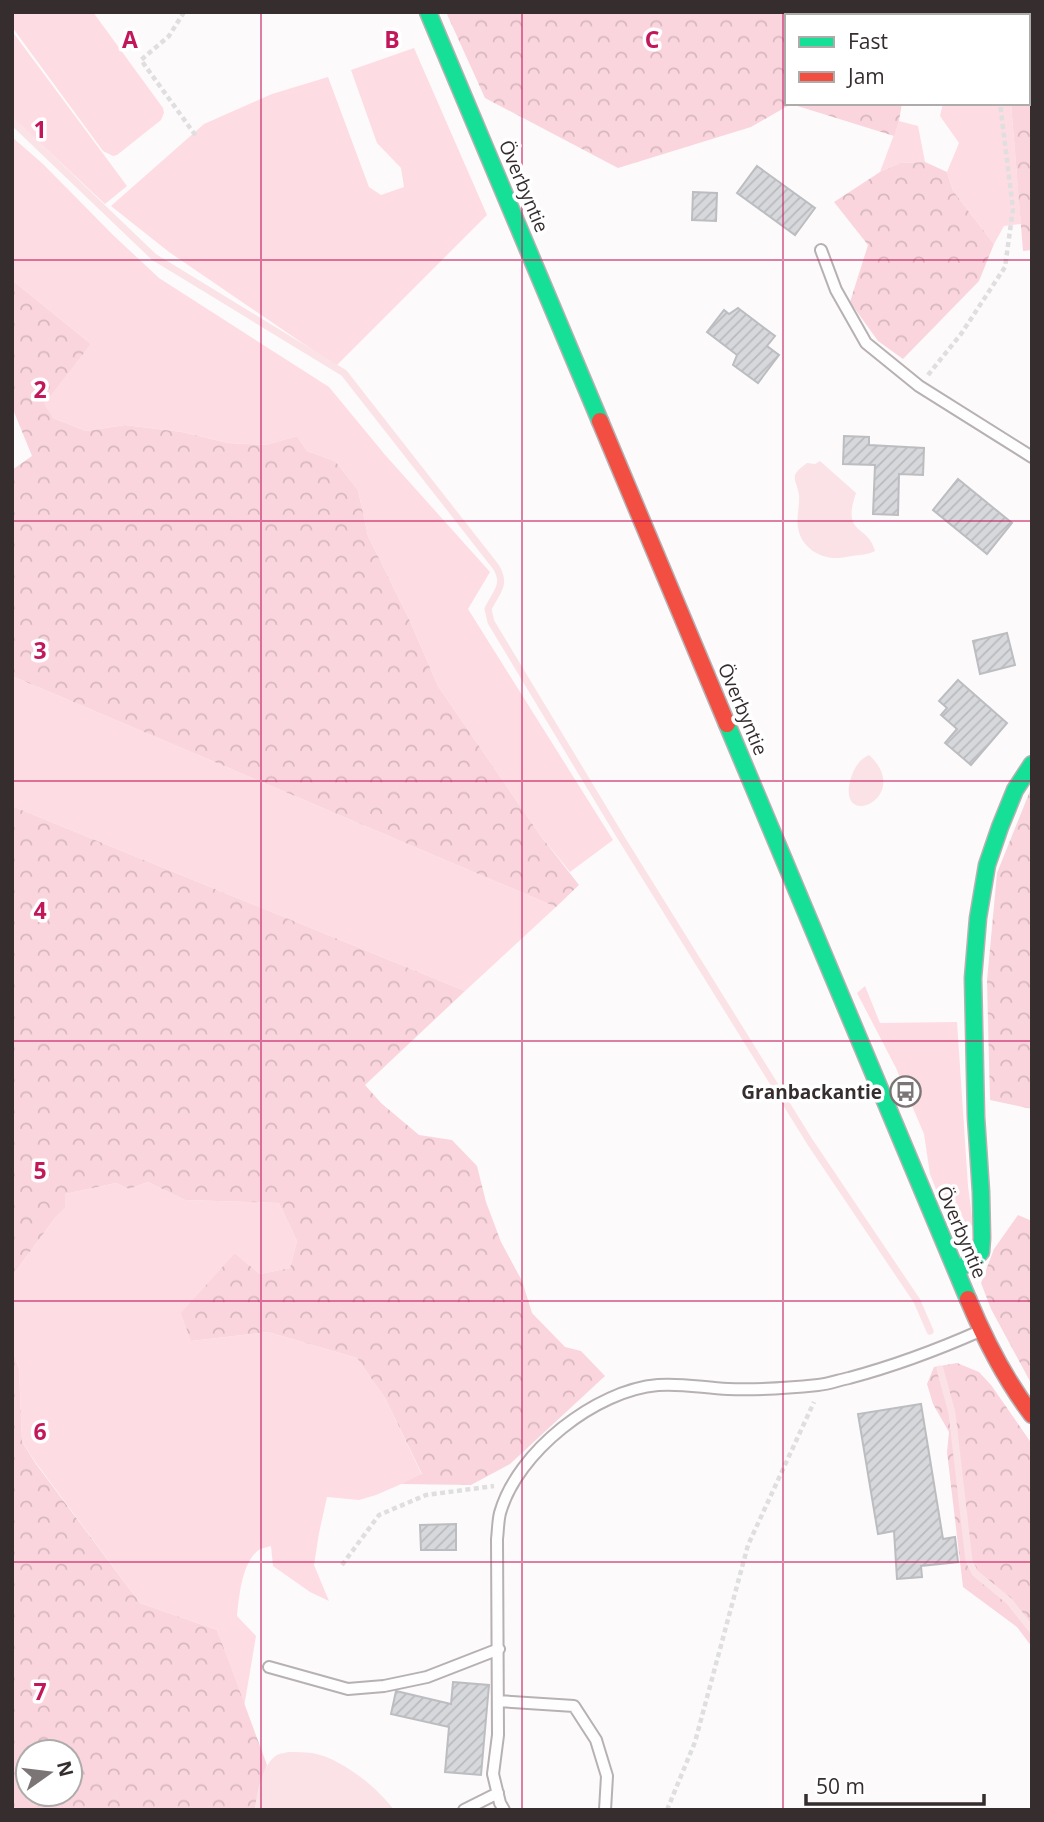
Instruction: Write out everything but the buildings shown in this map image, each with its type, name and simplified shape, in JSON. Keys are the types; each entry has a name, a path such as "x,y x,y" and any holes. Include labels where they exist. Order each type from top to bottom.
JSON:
{"street":[{"name":"Överbyntie","path":"428,12 981,1330 1014,1391 1032,1415"},
{"path":"956,1270 974,1261 981,1252 982,1238 974,1000 978,918 987,865 996,839 1015,790 1032,764"}],"lane":[{"path":"821,250 836,290 866,343 919,386 1032,457"},
{"path":"504,1810 493,1774 498,1735 497,1539 500,1513 512,1484 534,1454 555,1433 578,1416 602,1402 630,1391 657,1385 726,1389 821,1385 885,1369 981,1330"},
{"path":"269,1667 348,1689 384,1686 427,1677 499,1649"},
{"path":"498,1701 574,1706 596,1740 607,1776 605,1810"},
{"path":"464,1810 498,1793"}],"path":[{"path":"184,12 169,36 141,60 195,136"},
{"path":"919,386 961,334 1005,267 1013,209 1000,105"},
{"path":"667,1810 695,1742 748,1545 821,1385"},
{"path":"342,1565 379,1515 426,1495 512,1484"}],"shaded area":[{"path":"12,12 93,12 163,108 161,120 117,155 103,151 12,27"},
{"path":"12,31 127,186 105,204 12,117"},
{"path":"414,48 487,215 336,366 169,252 111,206 204,124 272,94 328,77 369,187 381,195 404,187 401,168 377,143 351,70"},
{"path":"943,105 1011,105 1021,224 1004,226 994,244 953,191 947,172 959,143 940,116"},
{"path":"899,121 918,126 925,162 900,163 880,172"},
{"path":"12,137 159,278 329,387 386,456 490,572 468,609 613,840 570,872 540,835 438,686 368,536 358,490 335,461 307,451 297,436 266,445 228,443 182,432 125,425 86,431 53,418 43,404 91,344 12,280"},
{"path":"820,461 856,493 852,507 854,523 872,543 875,551 831,558 818,554 803,541 798,524 799,495 795,475 807,463 815,464"},
{"path":"12,676 556,907 465,991 12,806"},
{"path":"869,755 881,770 883,784 880,795 863,806 854,804 849,796 850,781 856,766"},
{"path":"865,986 880,1023 957,1022 973,1224 962,1237 953,1233 930,1174 924,1134 896,1068 857,993"},
{"path":"148,1182 185,1200 279,1203 297,1241 290,1268 260,1274 235,1253 191,1341 268,1332 357,1358 385,1398 422,1475 359,1500 327,1497 314,1565 329,1601 310,1592 273,1566 271,1546 260,1549 254,1555 245,1570 237,1616 256,1636 244,1707 217,1630 140,1603 22,1442 19,1369 12,1348 12,1276 65,1208 65,1194 116,1183 129,1189"},
{"path":"289,1752 312,1753 346,1767 368,1783 394,1810 255,1810 259,1788 268,1765 277,1755"}],"green space":[{"path":"446,12 917,12 785,14 785,105 789,105 751,127 618,168 485,98"},
{"path":"968,12 1032,12 1032,250 1023,251 1011,105 1030,105 1030,14"},
{"path":"794,105 902,105 894,136"},
{"path":"925,162 947,172 953,191 994,244 979,281 903,359 878,341 850,302 868,245 834,202 880,172 900,163"},
{"path":"12,280 91,344 44,404 53,418 86,431 125,425 182,432 228,443 266,445 297,436 307,451 335,461 358,490 368,536 438,686 540,835 579,885 556,907 12,676 12,470 32,456 12,407"},
{"path":"1032,786 1032,1109 990,1100 987,981 997,873"},
{"path":"12,806 465,991 365,1085 381,1103 419,1135 452,1140 477,1166 486,1202 501,1242 522,1281 532,1313 565,1347 581,1351 605,1376 510,1464 471,1485 401,1484 422,1474 385,1398 357,1358 268,1332 191,1341 181,1313 235,1253 260,1274 290,1268 297,1241 279,1203 185,1200 148,1182 129,1189 116,1183 65,1194 65,1208 12,1276"},
{"path":"1018,1215 1032,1221 1032,1385 991,1309 981,1283 994,1249"},
{"path":"12,1348 19,1369 22,1442 36,1464 140,1603 217,1630 267,1765 259,1786 255,1810 12,1810"},
{"path":"957,1363 979,1372 1032,1444 1032,1647 1017,1627 963,1587 947,1452 949,1432 933,1404 927,1384 934,1367"}],"waterway":[{"path":"12,121 154,257 344,373 496,567 501,579 488,609 491,622 810,1142 917,1301 930,1331"},
{"path":"940,1369 952,1413 969,1561 975,1573 1009,1601 1032,1630"}],"traffic: fast":[{"path":"428,12 600,421"},
{"path":"727,724 968,1299"},
{"path":"956,1270 973,1261 981,1252 982,1238 973,978 978,918 987,865 1000,827 1015,790 1032,764"}],"traffic: jam":[{"path":"600,421 727,724"},
{"path":"968,1299 996,1359 1032,1415"}],"place":[{"name":"Granbackantie","path":"905,1092"}]}
